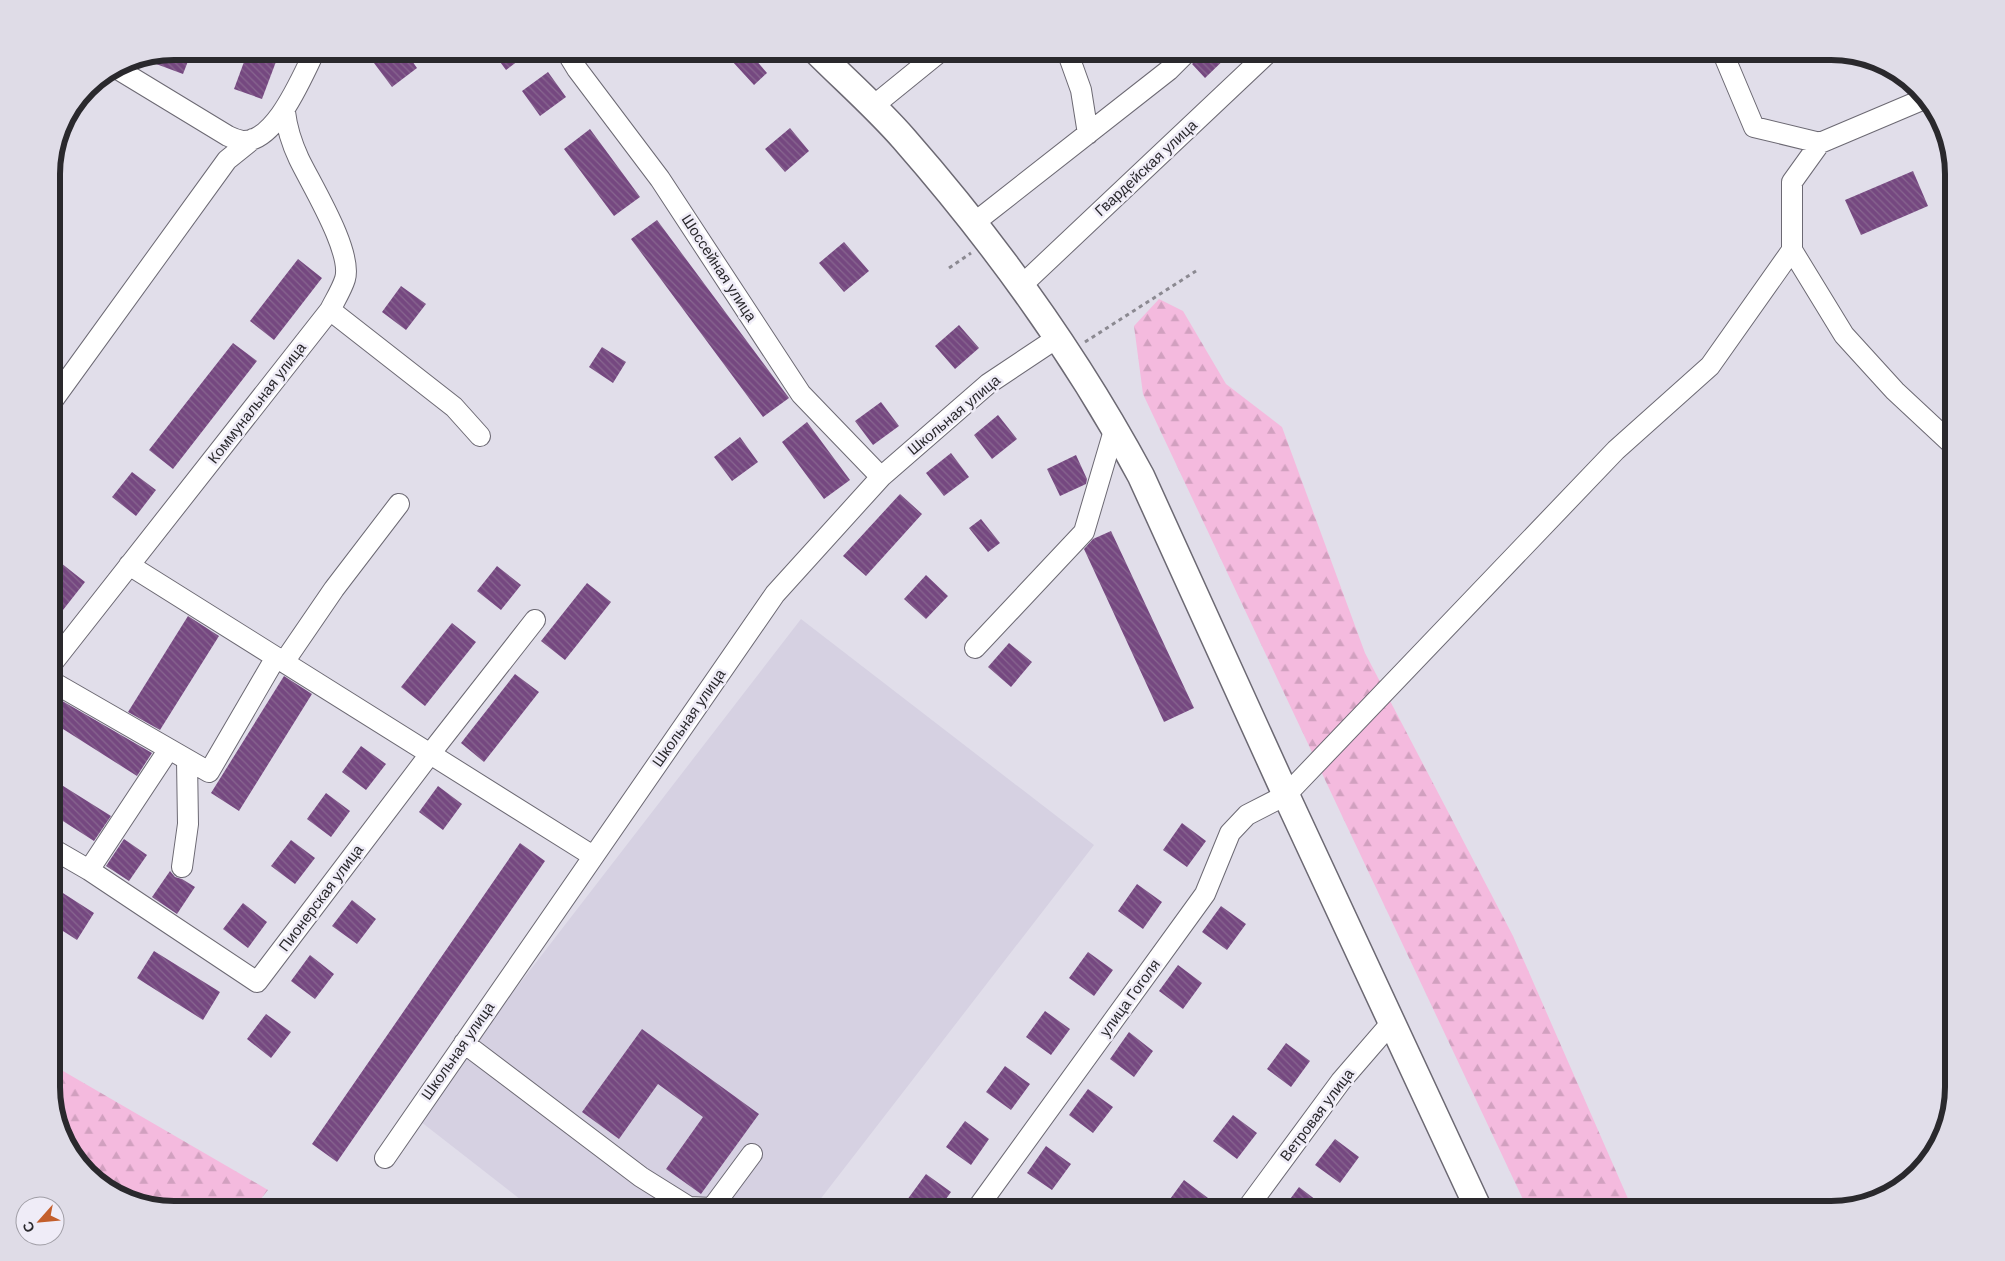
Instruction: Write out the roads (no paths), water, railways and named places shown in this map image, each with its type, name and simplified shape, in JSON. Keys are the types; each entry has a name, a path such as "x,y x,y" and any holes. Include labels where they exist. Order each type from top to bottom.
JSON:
{"main road":[{"path":"825,60 903,138 981,232 1022,285 1115,427 1141,476 1286,795 1475,1201"}],"street":[{"path":"60,392 226,160 253,138 268,129 284,112 310,60"},
{"name":"Шоссейная улица","path":"572,60 660,179 801,394 881,477"},
{"path":"872,107 930,60"},
{"path":"1070,60 1081,90 1088,134"},
{"path":"981,232 1088,134 1179,60"},
{"name":"Гвардейская улица","path":"1022,285 1260,60"},
{"path":"1726,60 1754,126 1820,143"},
{"path":"124,72 228,136 243,141 253,138"},
{"path":"1918,101 1820,143 1792,182 1792,250 1844,335 1895,391 1945,438"},
{"name":"Коммунальная улица","path":"60,654 330,310 346,279 346,265 337,234 298,158 288,131 284,112"},
{"path":"1286,795 1616,450 1710,366 1792,250"},
{"path":"330,310 454,407 480,436"},
{"name":"Школьная улица","path":"385,1158 775,594 881,477 988,384 1063,346"},
{"path":"975,648 1084,532 1115,427"},
{"path":"60,686 209,772 280,660 399,504"},
{"path":"129,565 594,856"},
{"name":"Пионерская улица","path":"60,853 257,982 430,754 535,620"},
{"path":"89,870 169,749"},
{"path":"182,867 188,824 187,760"},
{"name":"улица Гоголя","path":"983,1201 1205,894 1230,834 1247,814 1286,795"},
{"name":"Ветровая улица","path":"1253,1201 1342,1081 1392,1022"},
{"path":"464,1043 641,1178 679,1201"},
{"path":"717,1201 752,1154"}]}
